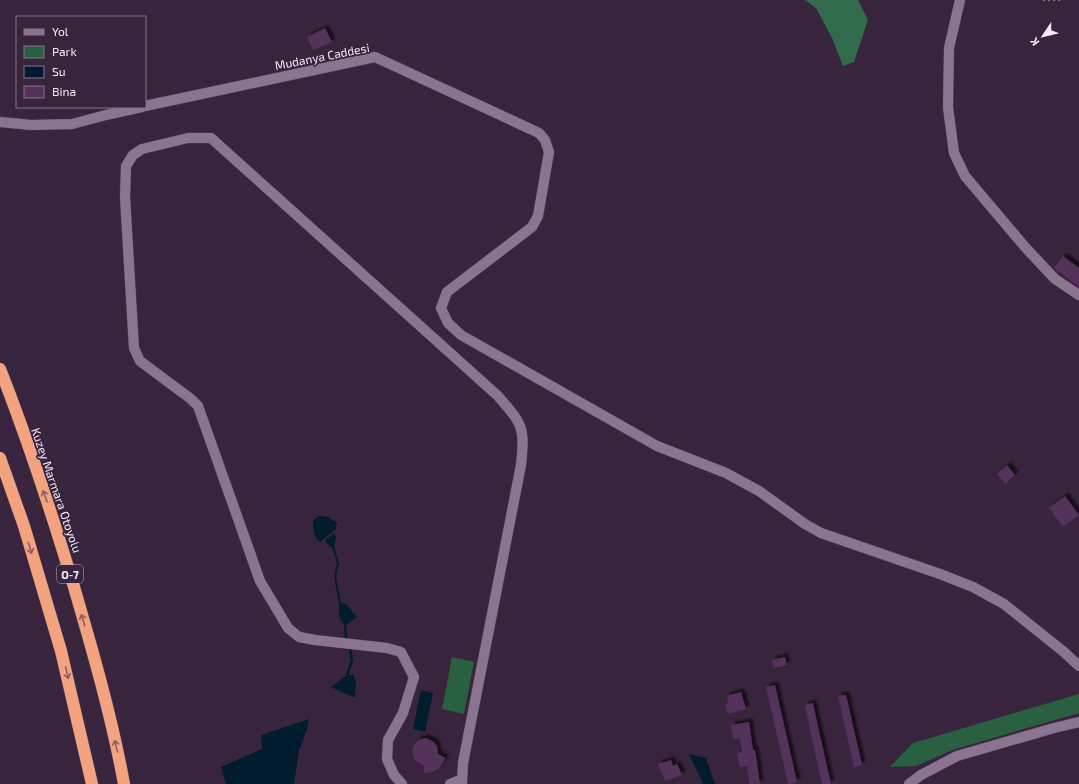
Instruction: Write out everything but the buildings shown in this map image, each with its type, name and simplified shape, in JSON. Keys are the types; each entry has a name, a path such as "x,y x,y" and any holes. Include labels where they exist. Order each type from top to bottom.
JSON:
{"highway":[{"name":"Kuzey Marmara Otoyolu","path":"0,369 51,512 93,653 124,784"},
{"name":"O-7","path":"0,458 24,526 61,651 92,784"}],"street":[{"path":"960,0 949,48 948,107 954,153 965,176 1025,248 1055,279 1079,295"},
{"name":"Mudanya Caddesi","path":"146,106 375,57 539,133 545,140 549,152 538,216 532,227 447,292 442,308 448,323 461,335 657,446 726,473 759,491 804,524 821,533 940,574 973,587 1004,604 1064,652 1079,666"},
{"path":"0,122 31,125 72,124 138,108"},
{"path":"402,784 394,775 387,759 388,740 403,712 414,677 401,652 387,648 299,637 288,628 260,581 198,406 191,399 140,361 134,348 125,197 126,166 133,155 142,149 188,138 211,138 492,391 517,417 524,441 521,465 463,763 462,782 450,784"},
{"path":"909,784 921,775 957,756 1079,722"}],"path":[{"path":"1043,0 1061,0"}],"green space":[{"path":"805,0 858,0 868,20 854,62 843,66 832,38 816,8"},
{"path":"452,657 474,662 464,714 442,709"},
{"path":"1079,694 1079,713 955,749 916,766 890,767 913,743"}],"water":[{"path":"319,516 328,517 337,523 336,529 320,542 315,535 313,526 313,520"},
{"path":"334,533 336,537 334,546 339,564 336,577 341,603 346,604 357,617 345,626 340,619 334,576 337,563 332,547 330,547 325,540"},
{"path":"353,674 356,683 355,698 331,687 344,677"},
{"path":"421,690 433,693 425,732 413,729"},
{"path":"309,719 299,751 294,784 226,784 221,767 262,749 261,735"},
{"path":"689,754 706,758 715,784 703,784"}],"waterway":[{"path":"345,626 346,637"},
{"path":"347,676 352,660 350,649"}]}
